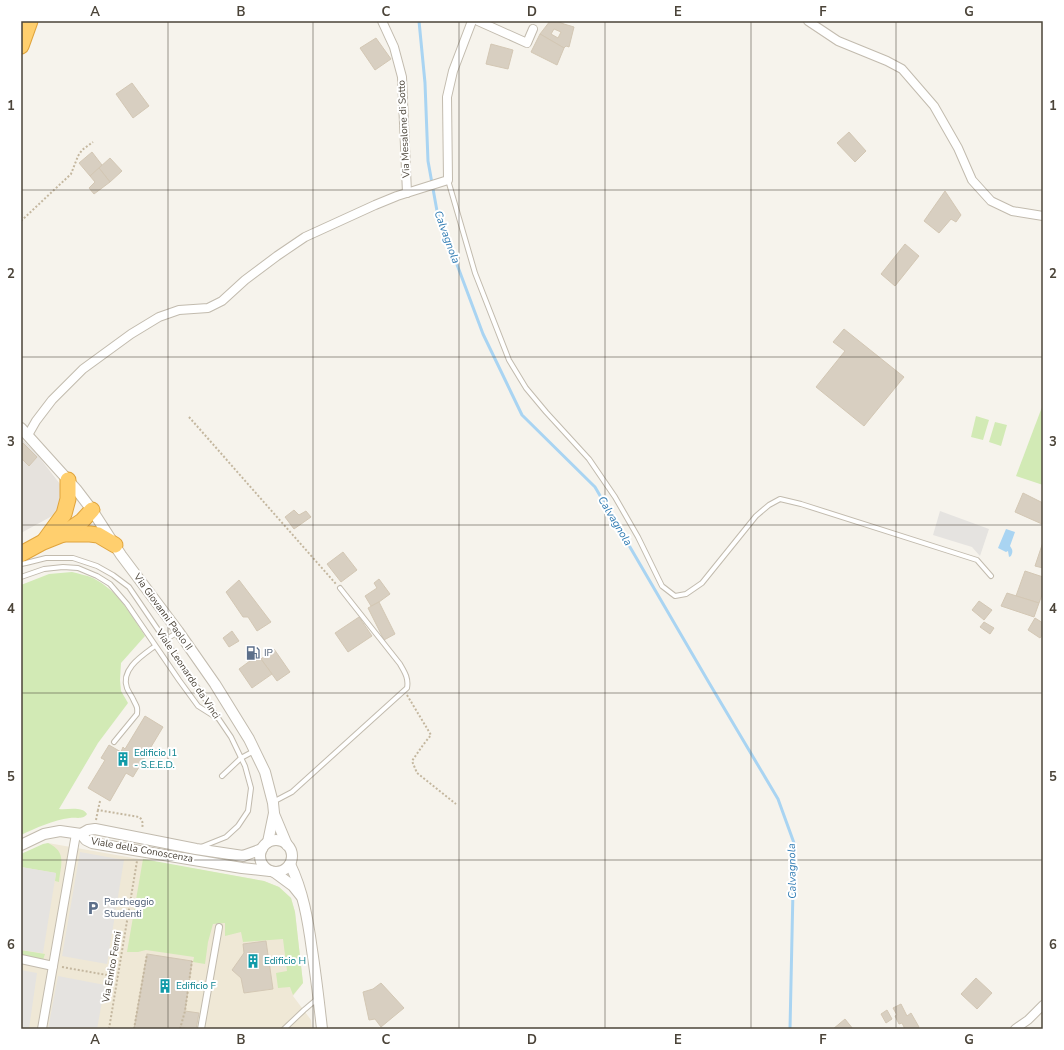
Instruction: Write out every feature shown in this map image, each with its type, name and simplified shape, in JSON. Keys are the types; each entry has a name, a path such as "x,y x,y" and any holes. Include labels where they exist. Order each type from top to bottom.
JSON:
{"highway":[{"path":"21,46 30,21"},
{"path":"60,529 68,499 68,480"},
{"path":"21,554 43,542 60,529 77,524 92,510"},
{"path":"60,529 98,536 115,545"}],"street":[{"name":"Via Mesalone di Sotto","path":"382,21 394,48 402,77 409,193"},
{"path":"24,432 52,400 83,370 131,334 159,317 179,310 208,308 222,301 245,280 276,256 305,237 375,205 445,181 447,97 453,71 472,21"},
{"path":"478,21 527,43 533,29"},
{"path":"808,21 838,41 887,61 902,69 934,106 958,148 972,180 991,201 1012,211 1043,216"},
{"name":"Via Giovanni Paolo II","path":"24,432 76,489 92,510 115,545 178,631 214,684 249,739 264,772 273,808 287,845"},
{"name":"Via Giovanni Paolo II","path":"265,846 273,808"},
{"name":"Viale della Conoscenza","path":"265,846 243,856 196,849 95,829 79,834 92,843 272,872"},
{"path":"21,845 44,834 60,831 79,834 42,1029"},
{"path":"272,872 287,868 292,859 290,849 287,845 278,840 265,846 260,854 262,864 265,868 292,886 302,896"},
{"path":"290,864 297,878 309,924 322,1029"},
{"path":"201,1029 220,927"},
{"path":"21,959 53,966"},
{"path":"1015,1029 1028,1020 1043,1005"}],"lane":[{"path":"445,181 475,273 509,360 526,388 589,460 619,504 638,536 662,586 675,596 686,594 702,583 756,516 769,505 780,499 808,506 977,560 991,576"},
{"name":"Viale Leonardo da Vinci","path":"21,564 46,558 73,558 98,566 129,587 231,737 245,766 251,788 248,811 238,826 226,837 196,849"},
{"path":"21,577 44,569 63,567 78,568 97,576 110,584 127,604 198,706 218,719"},
{"path":"273,808 407,688 407,676 400,664 340,588"},
{"path":"165,640 178,631"},
{"path":"114,742 137,714 138,708 127,687 126,680 128,672 134,663 155,646"},
{"path":"222,776 241,758 254,750"},
{"path":"284,1029 319,998"}],"path":[{"path":"21,221 71,174 82,150 93,142"},
{"path":"189,417 340,588"},
{"path":"405,691 431,735 412,761 417,773 456,804"},
{"name":"Via Enrico Fermi","path":"109,1029 137,861"},
{"path":"134,1029 148,954"},
{"path":"180,1029 192,961"},
{"path":"53,966 118,977"}],"shaded area":[{"path":"21,438 39,457 60,484 64,496 54,515 21,533"},
{"path":"940,511 989,529 980,556 972,547 933,535"},
{"path":"48,843 264,881 279,887 291,898 295,912 303,983 293,996 311,1020 312,1029 21,1029 21,855"},
{"name":"Parcheggio Studenti","path":"80,852 124,860 107,964 62,956"},
{"path":"21,867 56,873 43,953 21,950"},
{"path":"21,970 37,973 29,1029 21,1029"},
{"path":"58,976 105,985 97,1029 48,1029"}],"green space":[{"path":"1043,407 1043,485 1016,476"},
{"path":"976,416 989,420 983,440 971,437"},
{"path":"995,422 1007,425 1001,446 989,442"},
{"path":"72,572 93,578 109,589 123,603 145,636 121,663 121,691 128,703 98,743 59,809 78,809 87,814 81,818 70,818 51,822 21,835 21,585 49,574"},
{"path":"48,843 58,850 60,855 61,864 59,882 55,881 56,873 21,867 21,854"},
{"path":"143,859 264,881 279,887 291,898 295,912 303,983 293,995 290,987 278,988 276,973 287,971 283,939 243,942 241,932 225,936 225,923 213,924 208,942 205,964 193,962 194,957 146,950 127,952"},
{"path":"21,950 45,954 43,960 21,956"}],"water":[{"path":"1006,529 1015,532 1010,546 1012,553 1009,557 1008,551 1006,552 998,548"}],"building":[{"path":"550,21 557,21 574,27 569,47 566,46 564,48 540,34","holes":["554,29 561,32 558,38 551,34"]},
{"path":"540,34 564,48 557,65 531,52"},
{"path":"376,38 391,59 375,70 360,48"},
{"path":"491,44 513,50 508,69 486,64"},
{"path":"132,83 149,106 133,118 116,94"},
{"path":"849,132 866,151 855,162 837,143"},
{"path":"92,152 102,165 90,176 79,163"},
{"path":"110,158 122,171 110,182 99,168"},
{"path":"99,168 110,182 94,194 89,188 95,182 90,176"},
{"path":"945,191 961,215 956,222 951,219 939,233 924,221"},
{"path":"905,244 919,256 895,286 881,274"},
{"path":"844,329 904,377 864,426 816,387 845,351 833,342"},
{"path":"23,443 37,457 29,466 21,458 21,445"},
{"path":"1023,493 1043,503 1042,524 1015,512"},
{"path":"294,510 299,515 306,511 311,517 294,529 285,517"},
{"path":"1043,542 1043,568 1035,566"},
{"path":"343,552 357,570 341,582 327,564"},
{"path":"1025,571 1043,577 1043,592 1039,603 1016,596"},
{"path":"379,579 390,594 371,606 365,596 377,588 374,583"},
{"path":"239,580 271,622 257,631 248,617 243,617 226,592"},
{"path":"1007,593 1039,603 1034,617 1001,606"},
{"path":"979,601 992,610 984,620 972,610"},
{"path":"379,602 395,634 384,640 368,608"},
{"path":"359,617 372,636 348,652 335,633"},
{"path":"1035,618 1043,623 1043,634 1040,638 1028,630"},
{"path":"984,622 994,628 990,634 980,627"},
{"path":"232,631 239,641 229,647 223,638"},
{"path":"274,649 290,672 277,681 261,659"},
{"path":"258,655 272,674 252,688 239,669"},
{"name":"Edificio I1 - S.E.E.D.","path":"145,716 163,727 133,777 126,773 110,801 88,788 105,760 101,758 109,745 121,752 123,747 125,749"},
{"name":"Edificio H","path":"266,941 273,989 244,993 241,978 232,970 244,953 243,944"},
{"name":"Edificio F","path":"147,954 192,961 185,1011 199,1013 196,1029 180,1027 180,1029 134,1029"},
{"path":"976,978 992,993 977,1009 961,994"},
{"path":"381,983 404,1008 381,1027 375,1019 369,1020 363,992 373,989"},
{"path":"901,1004 907,1016 911,1013 919,1027 916,1029 905,1029 902,1023 899,1024 895,1016 897,1015 893,1008"},
{"path":"887,1010 892,1019 886,1023 881,1014"},
{"path":"845,1019 853,1029 833,1029"}],"waterway":[{"name":"Calvagnola","path":"419,21 425,83 428,161 437,211 483,334 522,415 595,487 778,799 794,843 790,1029"}],"place":[{"name":"IP","path":"253,653"},
{"name":"Edificio I1 - S.E.E.D.","path":"123,759"},
{"name":"Parcheggio Studenti","path":"93,908"},
{"name":"Edificio H","path":"253,961"},
{"name":"Edificio F","path":"165,986"}]}
